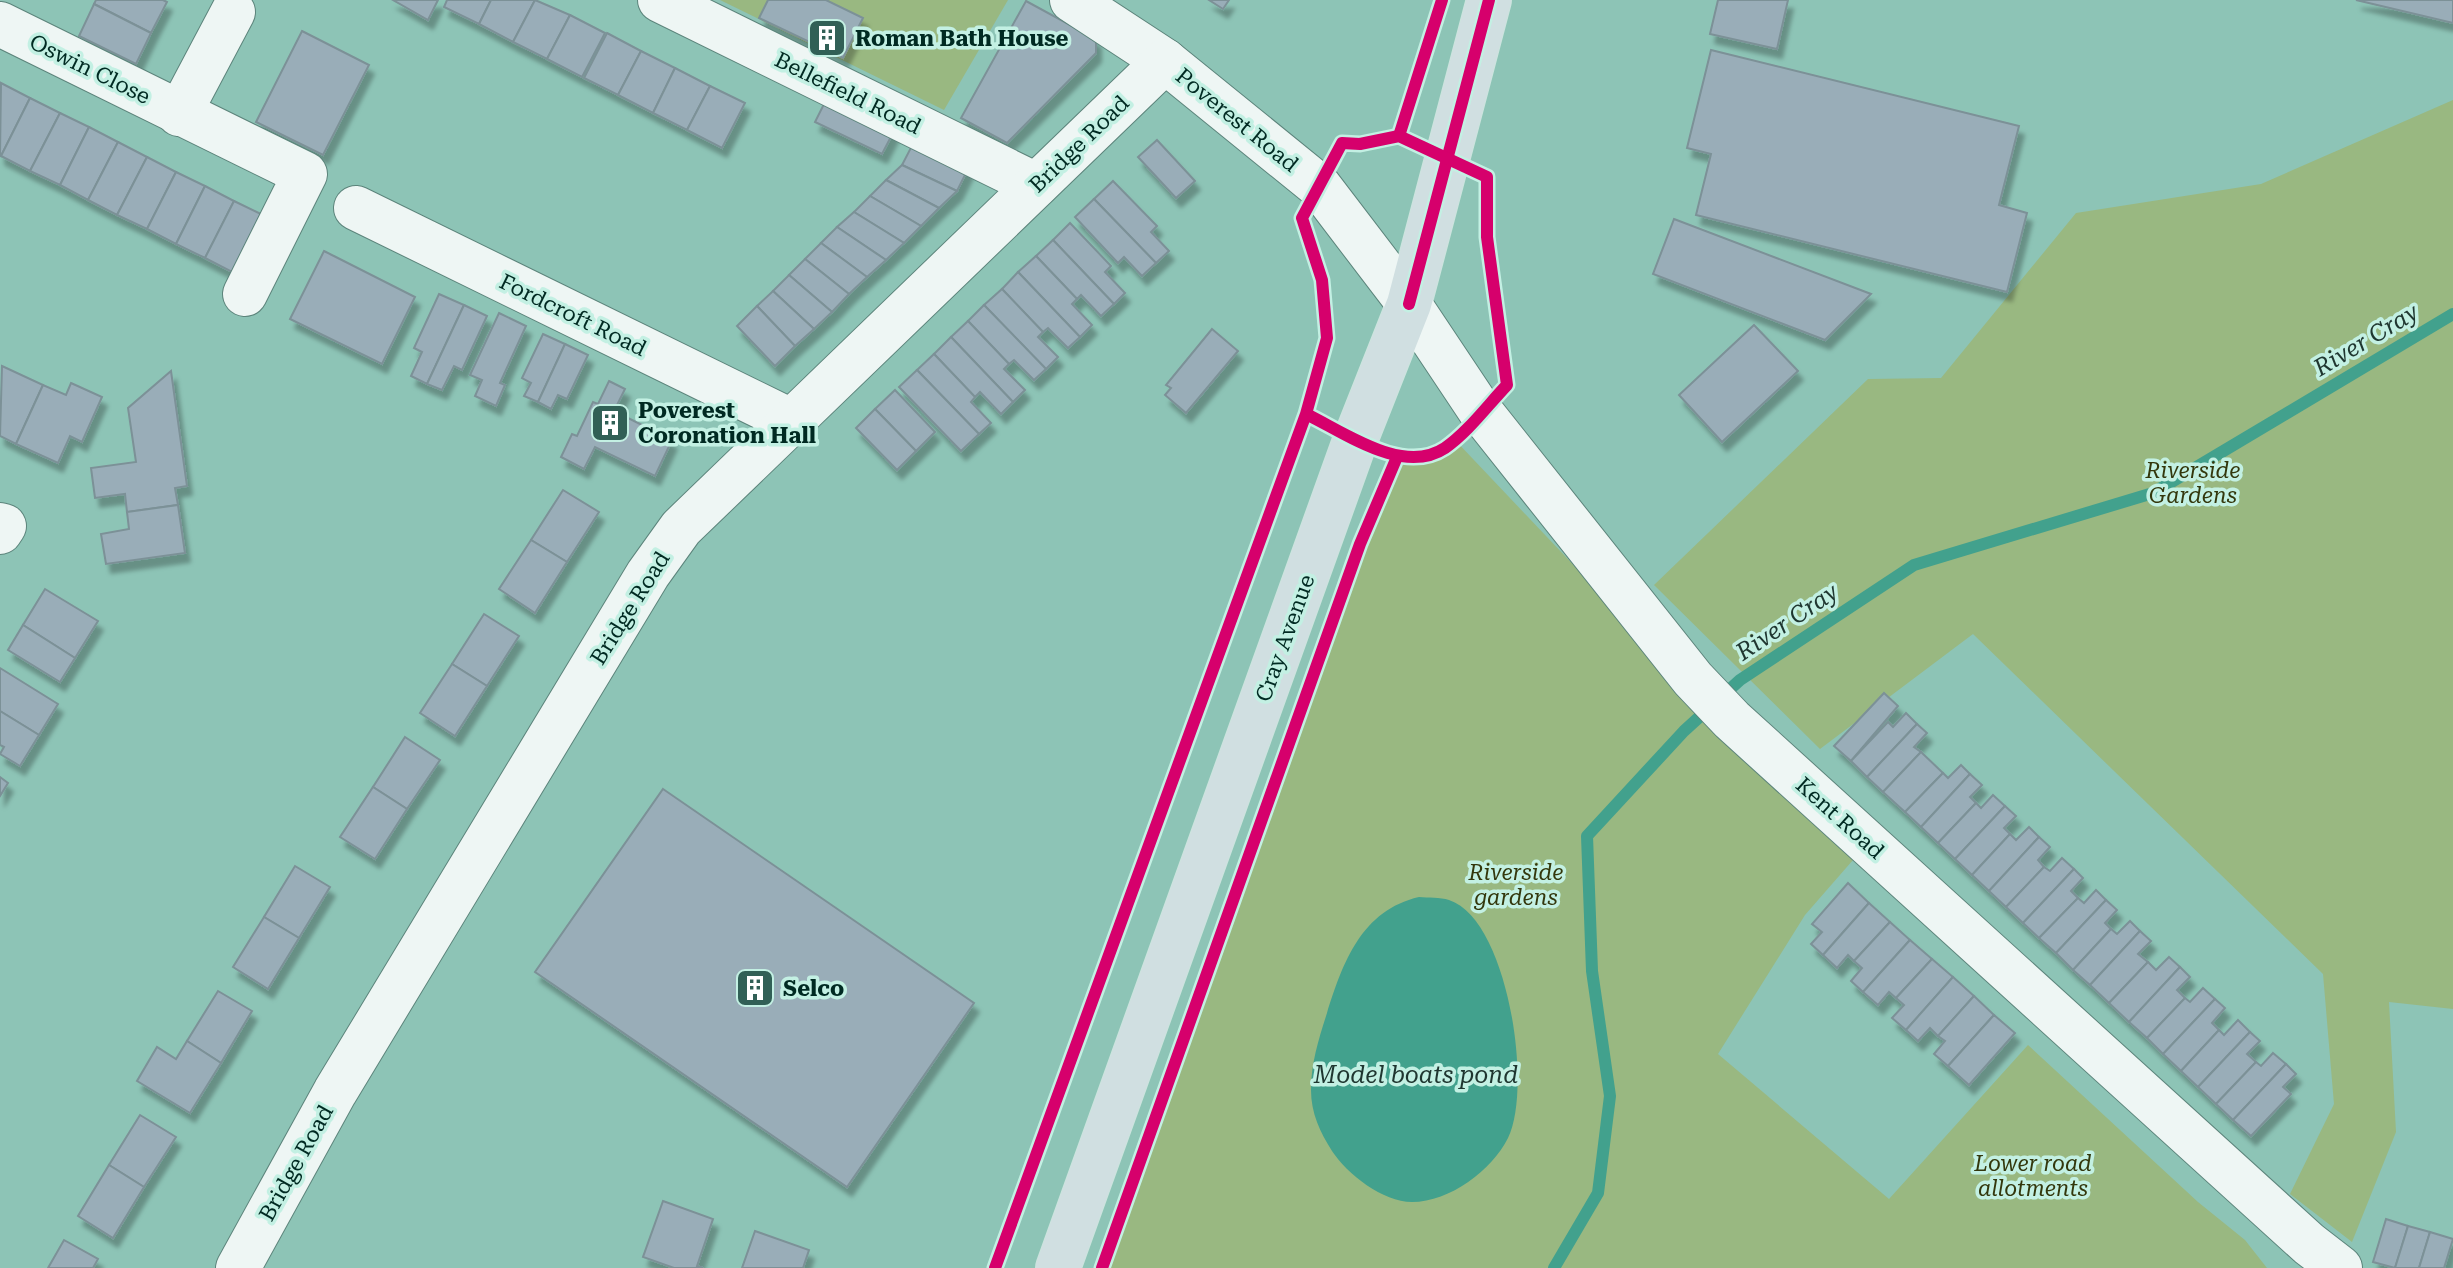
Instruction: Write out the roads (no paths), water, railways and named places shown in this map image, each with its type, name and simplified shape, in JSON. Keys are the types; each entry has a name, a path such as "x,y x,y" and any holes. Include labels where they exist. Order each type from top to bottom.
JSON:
{"main road":[{"name":"Cray Avenue","path":"1058,1268 1356,438 1409,304 1489,0"}],"street":[{"name":"Bellefield Road","path":"660,0 1036,185"},
{"name":"Poverest Road","path":"1072,0 1165,61 1319,186 1409,304"},
{"path":"179,114 233,12"},
{"name":"Oswin Close","path":"0,24 305,174 245,294"},
{"name":"Bridge Road","path":"238,1268 335,1092 648,574 681,528 1165,61"},
{"name":"Fordcroft Road","path":"356,208 791,421"},
{"name":"Kent Road","path":"1409,304 1481,412 1693,679 1732,720 2309,1244 2340,1268"},
{"path":"0,525 4,526 0,532"}],"water":[{"name":"Model boats pond","path":"1419,897 1449,900 1470,914 1487,938 1510,1007 1518,1082 1515,1114 1508,1138 1492,1162 1455,1190 1426,1201 1412,1202 1378,1192 1339,1160 1317,1122 1311,1090 1318,1041 1348,957 1369,926 1383,913"}],"waterway":[{"name":"River Cray","path":"1554,1268 1598,1193 1610,1096 1592,971 1587,836 1684,731 1740,680 1914,565 2153,493 2453,314"}],"place":[{"name":"Roman Bath House","path":"827,38"},
{"name":"Poverest Coronation Hall","path":"610,423"},
{"name":"Selco","path":"755,988"}],"park label":[{"name":"Riverside Gardens","path":"2193,482"},
{"name":"Riverside gardens","path":"1516,884"},
{"name":"Lower road allotments","path":"2033,1176"}]}
